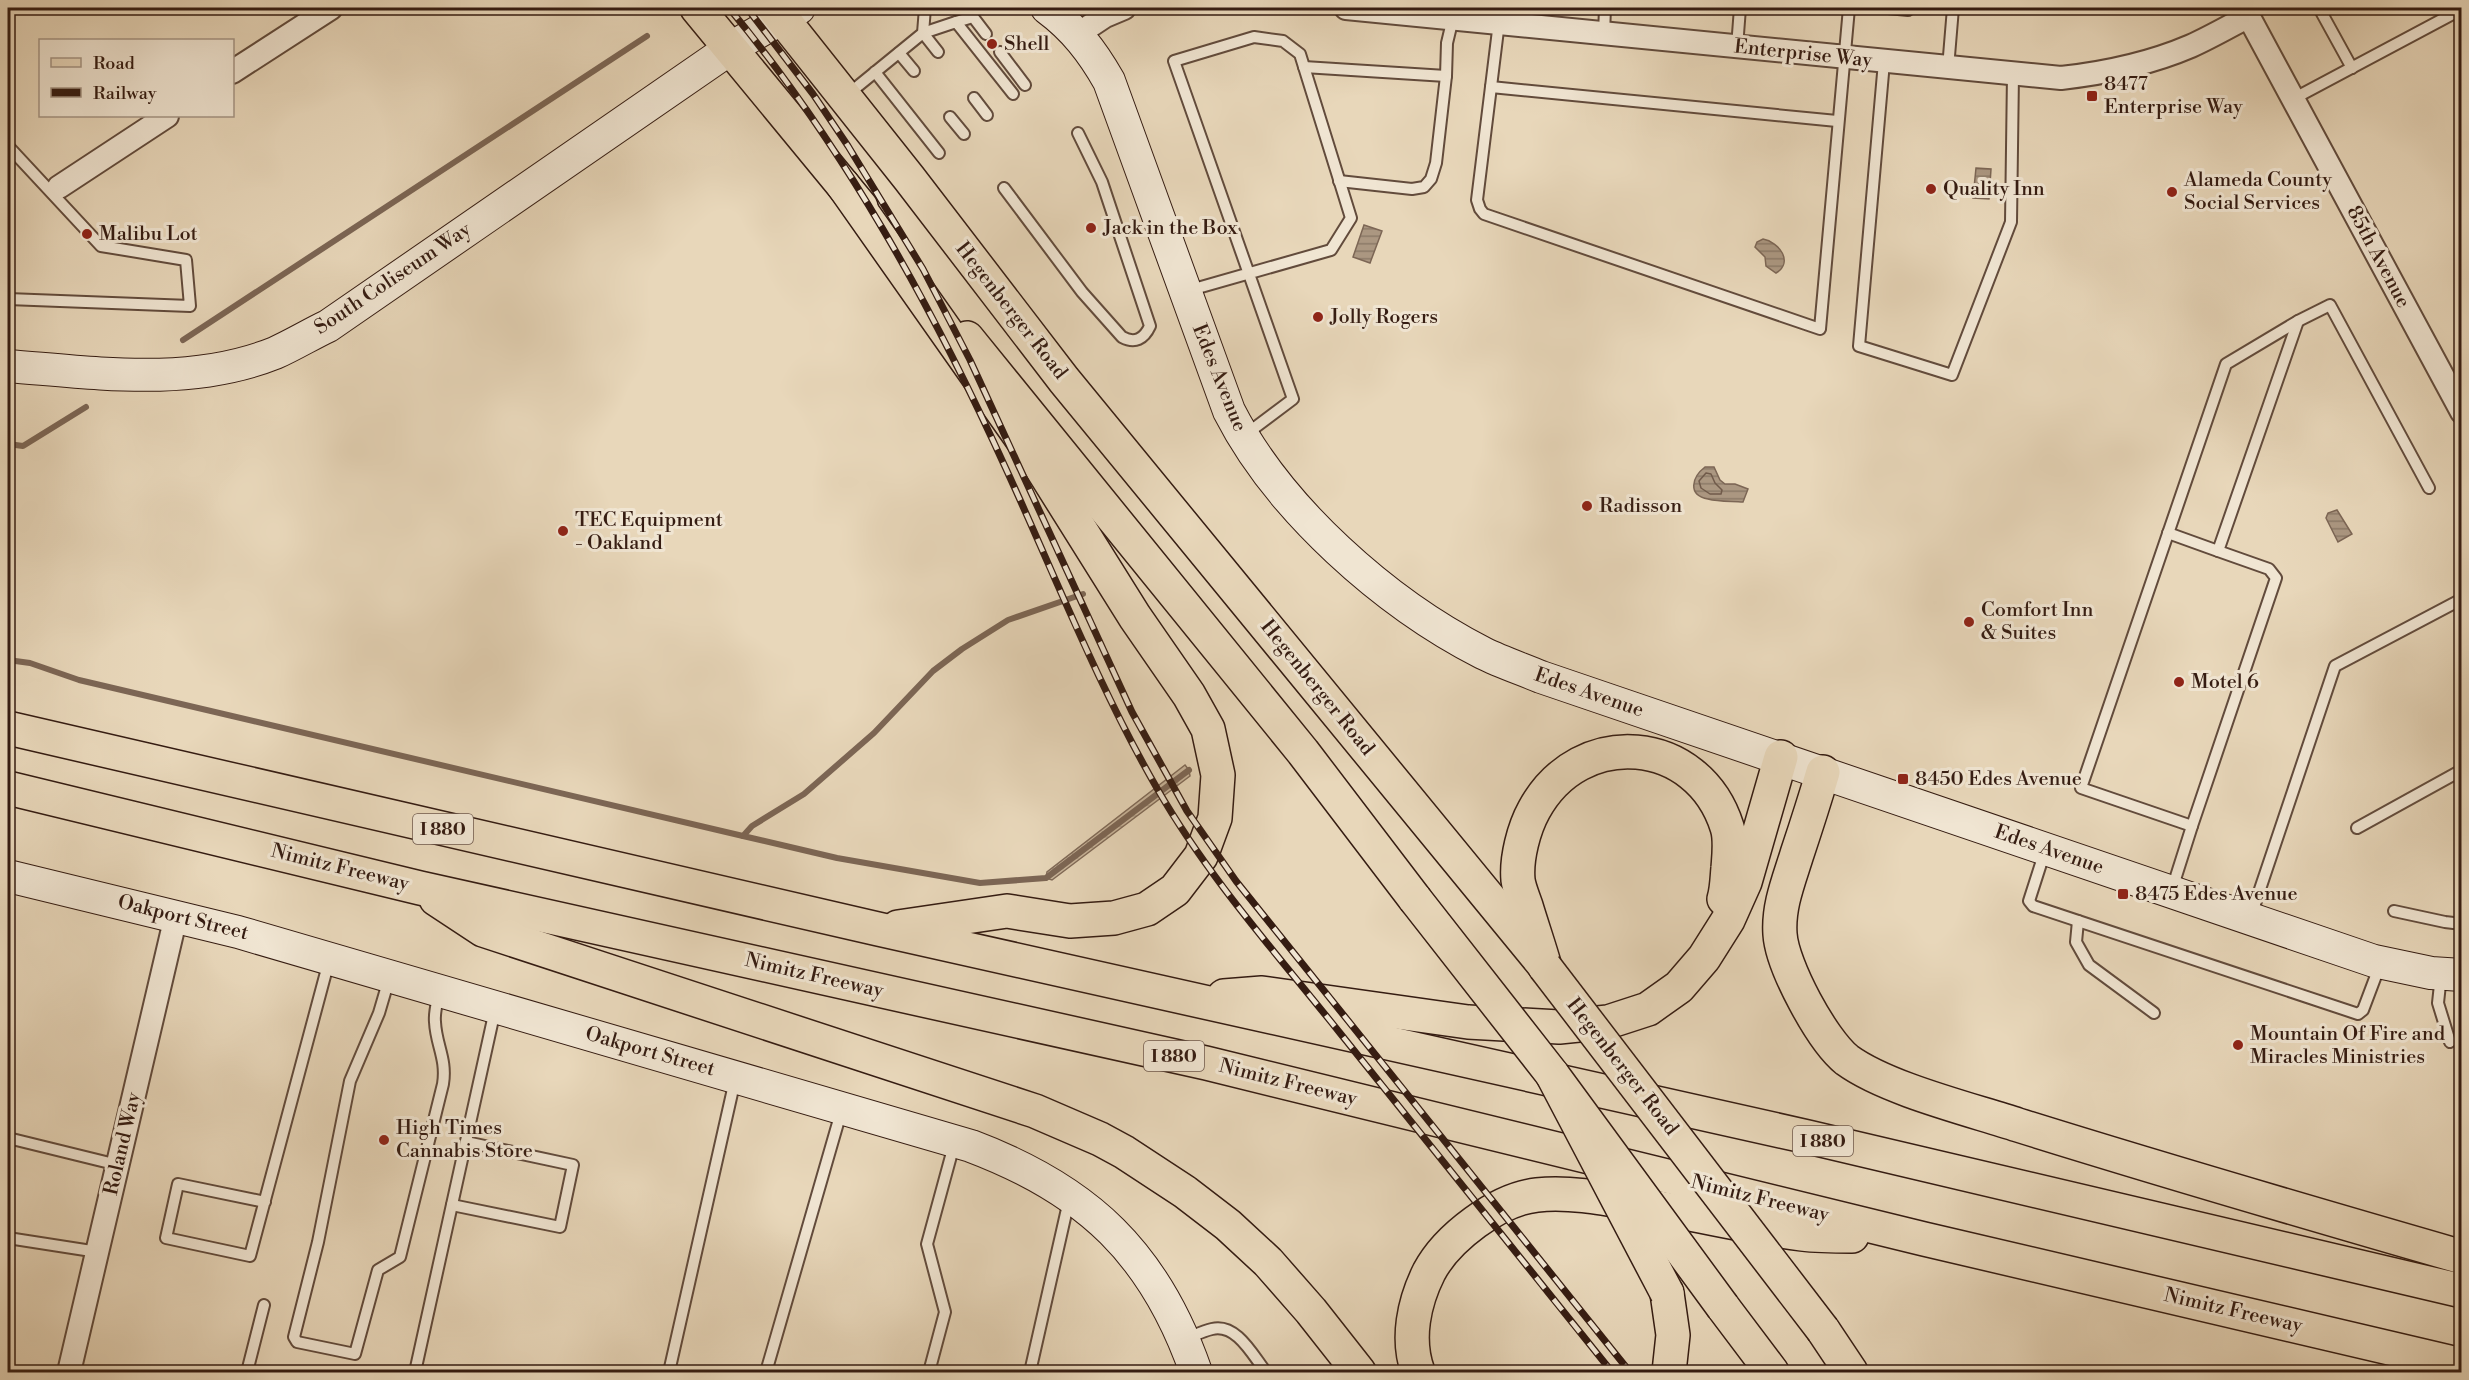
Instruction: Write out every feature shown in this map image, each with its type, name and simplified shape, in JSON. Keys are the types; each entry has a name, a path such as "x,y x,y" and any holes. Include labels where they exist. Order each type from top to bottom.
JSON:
{"main road":[{"path":"697,8 1303,752 1552,1074 1772,1372"},
{"name":"Hegenberger Road","path":"785,11 844,97 1064,380 1545,967 1856,1372"},
{"path":"843,185 1036,459 1135,616 1189,695 1208,729 1218,775 1215,818 1201,856 1175,890 1147,909 1114,918 1070,921 1007,911 878,929"},
{"name":"I 880","path":"8,728 878,929 1808,1137 2462,1291"},
{"path":"1545,967 1518,881 1518,866 1528,822 1543,794 1565,771 1597,756 1627,751 1662,756 1690,772 1715,798 1728,829 1725,895 1704,958"},
{"path":"1183,998 1262,993 1468,1022 1559,1027 1608,1022 1648,1009 1679,987 1704,958 1728,920 1744,882 1781,757"},
{"path":"1823,772 1782,900 1780,935 1790,970 1805,1001 1829,1042 1847,1060 1883,1080 1947,1102 2108,1153 2462,1257"},
{"name":"Nimitz Freeway","path":"8,788 420,888 1206,1063 1924,1239 2462,1365"},
{"path":"420,888 483,930 1035,1111 1108,1143 1185,1192 1228,1225 1268,1262 1311,1311 1359,1372"},
{"path":"1552,1074 1667,1293 1673,1335 1669,1372"},
{"path":"1418,1372 1414,1362 1414,1322 1418,1293 1436,1260 1463,1231 1496,1208 1535,1195 1575,1195 1611,1200 1803,1234 1924,1239"},
{"path":"1823,1330 1851,1372"}],"street":[{"path":"234,71 331,8"},
{"name":"Edes Avenue","path":"1047,8 1078,34 1109,81 1229,411 1242,437 1271,479 1330,542 1378,586 1427,620 1483,653 1541,677 2381,962 2451,974"},
{"path":"1078,34 1105,16 1124,8"},
{"name":"Enterprise Way","path":"1346,8 2061,78 2104,73 2146,62 2192,46 2246,12"},
{"path":"731,48 785,11"},
{"name":"85th Avenue","path":"2246,12 2462,412"},
{"name":"South Coliseum Way","path":"8,366 170,376 225,368 275,353 328,326 731,48"},
{"path":"59,187 165,117"},
{"name":"Oakport Street","path":"8,876 176,916 390,976 1006,1159 1070,1194 1099,1217 1136,1258 1169,1307 1196,1372"},
{"name":"Roland Way","path":"69,1372 176,916"}],"lane":[{"path":"925,8 923,33 938,52"},
{"path":"1604,34 1605,8"},
{"path":"1737,47 1740,8"},
{"path":"1499,22 1478,200 1484,214 1820,329 1849,8"},
{"path":"1888,8 1908,10"},
{"path":"1948,68 1953,8"},
{"path":"2319,8 2352,68"},
{"path":"2293,99 2462,9"},
{"path":"844,97 923,33 973,17 986,34"},
{"path":"1340,181 1412,189 1424,186 1435,172 1446,76 1447,43 1453,18"},
{"path":"956,22 1013,94"},
{"path":"1185,291 1248,273 1331,250 1351,218 1300,54 1283,40 1254,37 1174,61 1248,273 1293,399 1242,437"},
{"path":"999,52 1025,85"},
{"path":"899,53 914,71"},
{"path":"1884,62 1859,346 1952,375 2011,222 2013,74"},
{"path":"1304,67 1446,76"},
{"path":"875,72 939,153"},
{"path":"1491,87 1838,121"},
{"path":"974,98 987,115"},
{"path":"950,117 964,134"},
{"path":"1004,188 1082,292 1122,337 1130,341 1138,340 1146,335 1150,326 1102,182 1078,133"},
{"path":"8,146 101,246 186,260 190,306 8,299"},
{"path":"2192,826 2081,788 2226,364 2298,321 2330,305 2429,488"},
{"path":"2218,551 2298,321"},
{"path":"2168,533 2268,569 2276,578 2172,892"},
{"path":"2250,918 2335,666 2462,599"},
{"path":"2357,828 2462,770"},
{"path":"2046,848 2030,900 2032,906 2358,1014 2363,1010 2381,962"},
{"path":"2394,911 2462,924"},
{"path":"2078,921 2076,942 2089,965 2154,1013"},
{"path":"266,1202 178,1184 166,1238 250,1256 266,1202 329,959"},
{"path":"2450,1042 2438,1003 2451,974"},
{"path":"390,976 379,1012 350,1081 318,1242 294,1337 297,1342 355,1354 378,1270 400,1257 443,1084 445,1070 435,1023 439,991"},
{"path":"415,1372 496,1007"},
{"path":"669,1372 736,1078"},
{"path":"766,1372 842,1109"},
{"path":"8,1138 118,1165"},
{"path":"452,1205 560,1227 573,1165 466,1142"},
{"path":"929,1372 945,1312 927,1244 955,1142"},
{"path":"1030,1372 1070,1194"},
{"path":"8,1238 98,1251"},
{"path":"248,1372 264,1305"},
{"path":"1184,1340 1211,1329 1227,1330 1237,1335 1266,1372"}],"green space":[{"path":"1185,765 1190,776 1052,880 1046,878 1047,872"}],"water":[{"path":"1976,168 1991,169 1989,199 1973,198"},
{"path":"1364,225 1382,231 1370,263 1353,257"},
{"path":"1763,239 1779,248 1784,258 1781,269 1776,273 1766,266 1765,257 1755,247 1757,242"},
{"path":"1705,467 1714,467 1720,480 1725,484 1735,484 1748,489 1743,502 1712,500 1697,494 1694,490 1695,480"},
{"path":"2337,510 2352,534 2338,542 2326,518 2328,513"}],"waterway":[{"path":"183,340 647,36"},
{"path":"8,444 23,446 86,407"},
{"path":"8,660 30,663 79,680 743,836 752,826 804,794 874,733 933,671 962,649 1008,620 1083,594"},
{"path":"743,836 837,858 980,883 1046,878 1189,770"}],"railway":[{"path":"729,8 811,116 883,230 917,289 978,409 1117,713 1158,790 1178,822 1244,914 1612,1372"},
{"path":"747,8 813,94 848,146 923,269 970,360 1132,712 1187,811 1236,881 1630,1372"}],"place":[{"name":"Shell","path":"992,44"},
{"name":"8477 Enterprise Way","path":"2092,96"},
{"name":"Quality Inn","path":"1931,189"},
{"name":"Alameda County Social Services","path":"2172,192"},
{"name":"Jack in the Box","path":"1091,228"},
{"name":"Malibu Lot","path":"87,234"},
{"name":"Jolly Rogers","path":"1318,317"},
{"name":"Radisson","path":"1587,506"},
{"name":"TEC Equipment - Oakland","path":"563,531"},
{"name":"Comfort Inn & Suites","path":"1969,622"},
{"name":"Motel 6","path":"2179,682"},
{"name":"8450 Edes Avenue","path":"1903,779"},
{"name":"8475 Edes Avenue","path":"2123,894"},
{"name":"Mountain Of Fire and Miracles Ministries","path":"2238,1045"},
{"name":"High Times Cannabis Store","path":"384,1140"}]}
